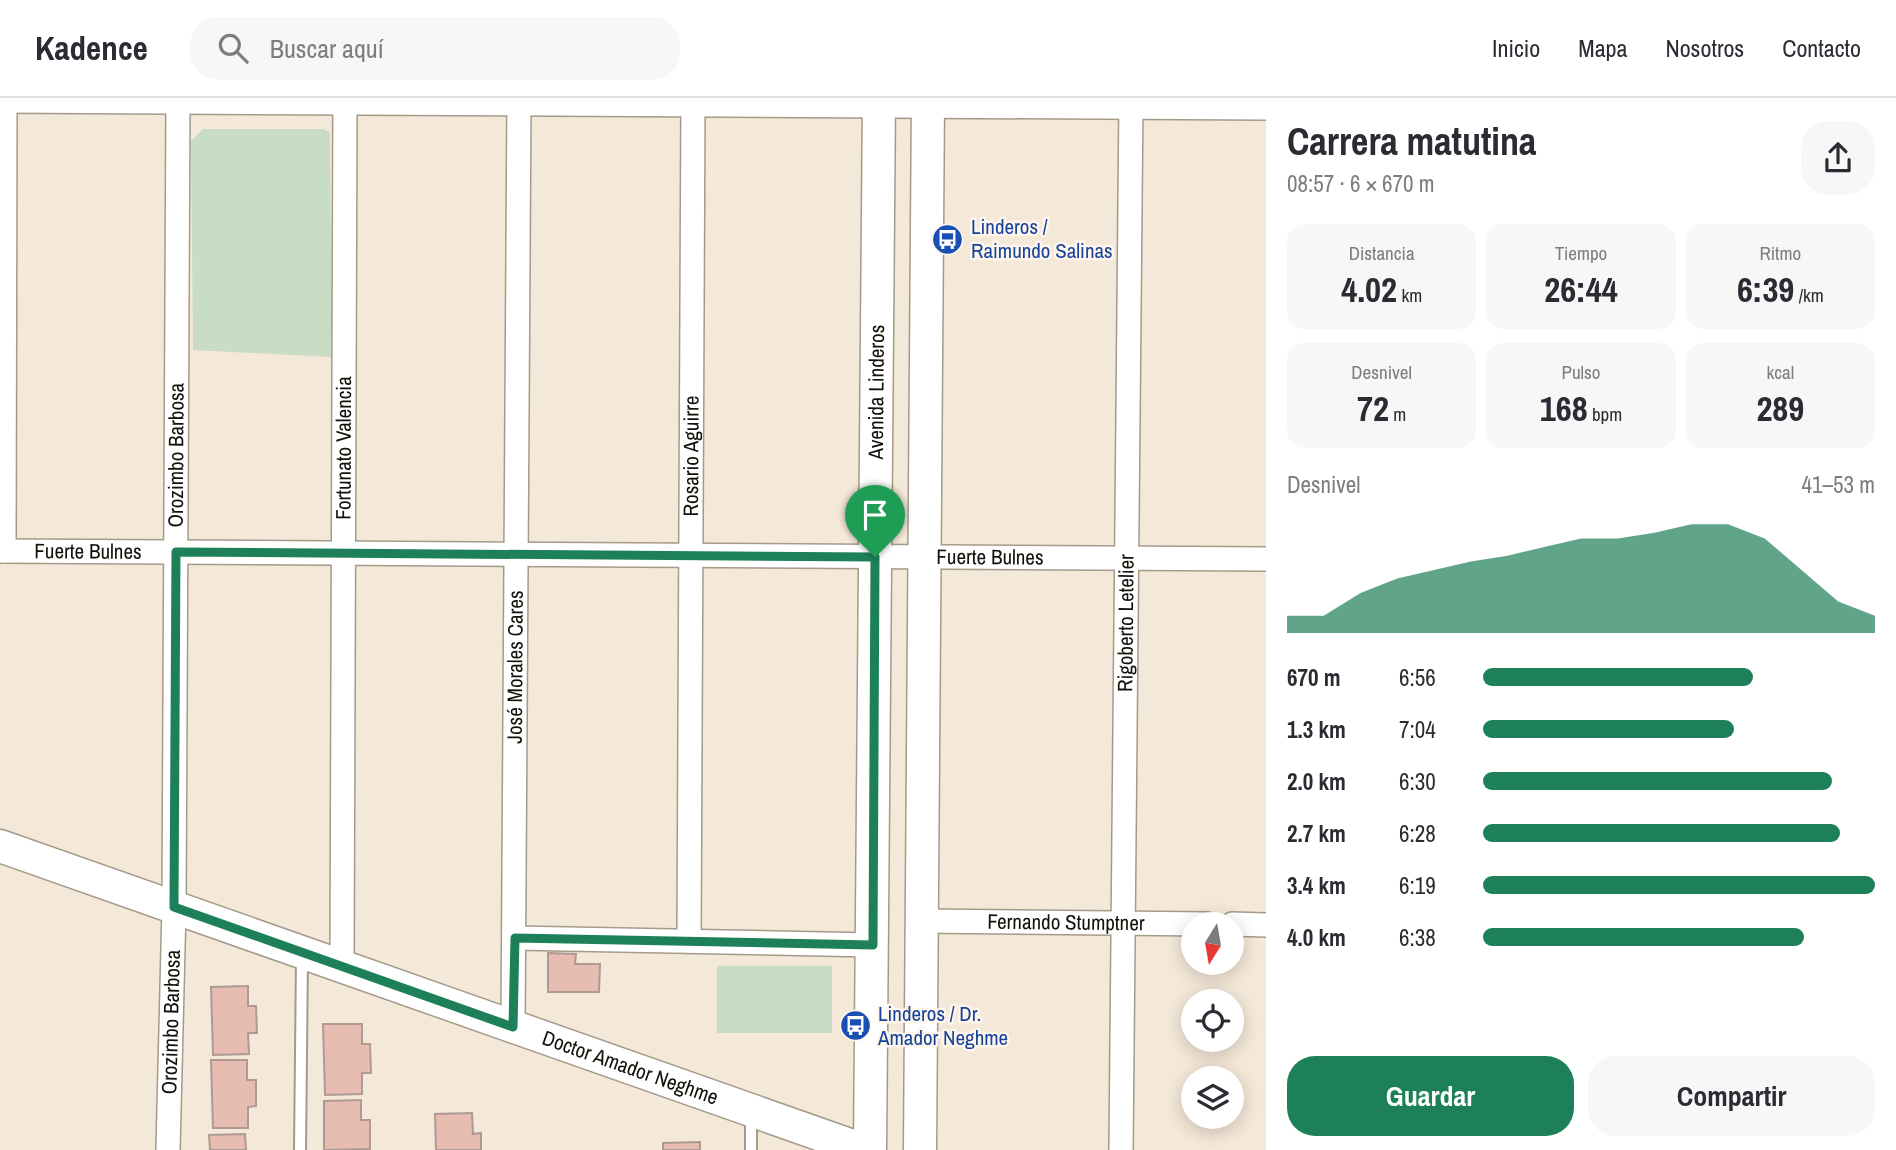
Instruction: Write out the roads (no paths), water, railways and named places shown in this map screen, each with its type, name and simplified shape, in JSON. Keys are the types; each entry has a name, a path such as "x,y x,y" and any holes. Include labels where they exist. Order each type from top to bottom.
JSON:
{"street":[{"path":"2,551 4,100 1131,103 1266,108"},
{"name":"Orozimbo Barbosa","path":"168,1150 174,907 178,100"},
{"name":"Fortunato Valencia","path":"342,967 345,101"},
{"name":"José Morales Cares","path":"513,1027 519,101"},
{"name":"Rosario Aguirre","path":"688,942 693,102"},
{"name":"Avenida Linderos","path":"870,1150 879,102"},
{"path":"920,1150 928,102"},
{"name":"Rigoberto Letelier","path":"1121,1150 1131,103"},
{"name":"Fuerte Bulnes","path":"2,551 1266,559"},
{"name":"Doctor Amador Neghme","path":"0,846 864,1150"},
{"name":"Fernando Stumptner","path":"922,921 1181,924"},
{"path":"1244,924 1266,925"},
{"path":"515,938 873,945"}],"lane":[{"path":"300,1150 302,953"},
{"path":"751,1111 751,1150"}],"place":[{"name":"Linderos / Raimundo Salinas","path":"948,239"},
{"name":"Linderos / Dr. Amador Neghme","path":"855,1026"}]}
